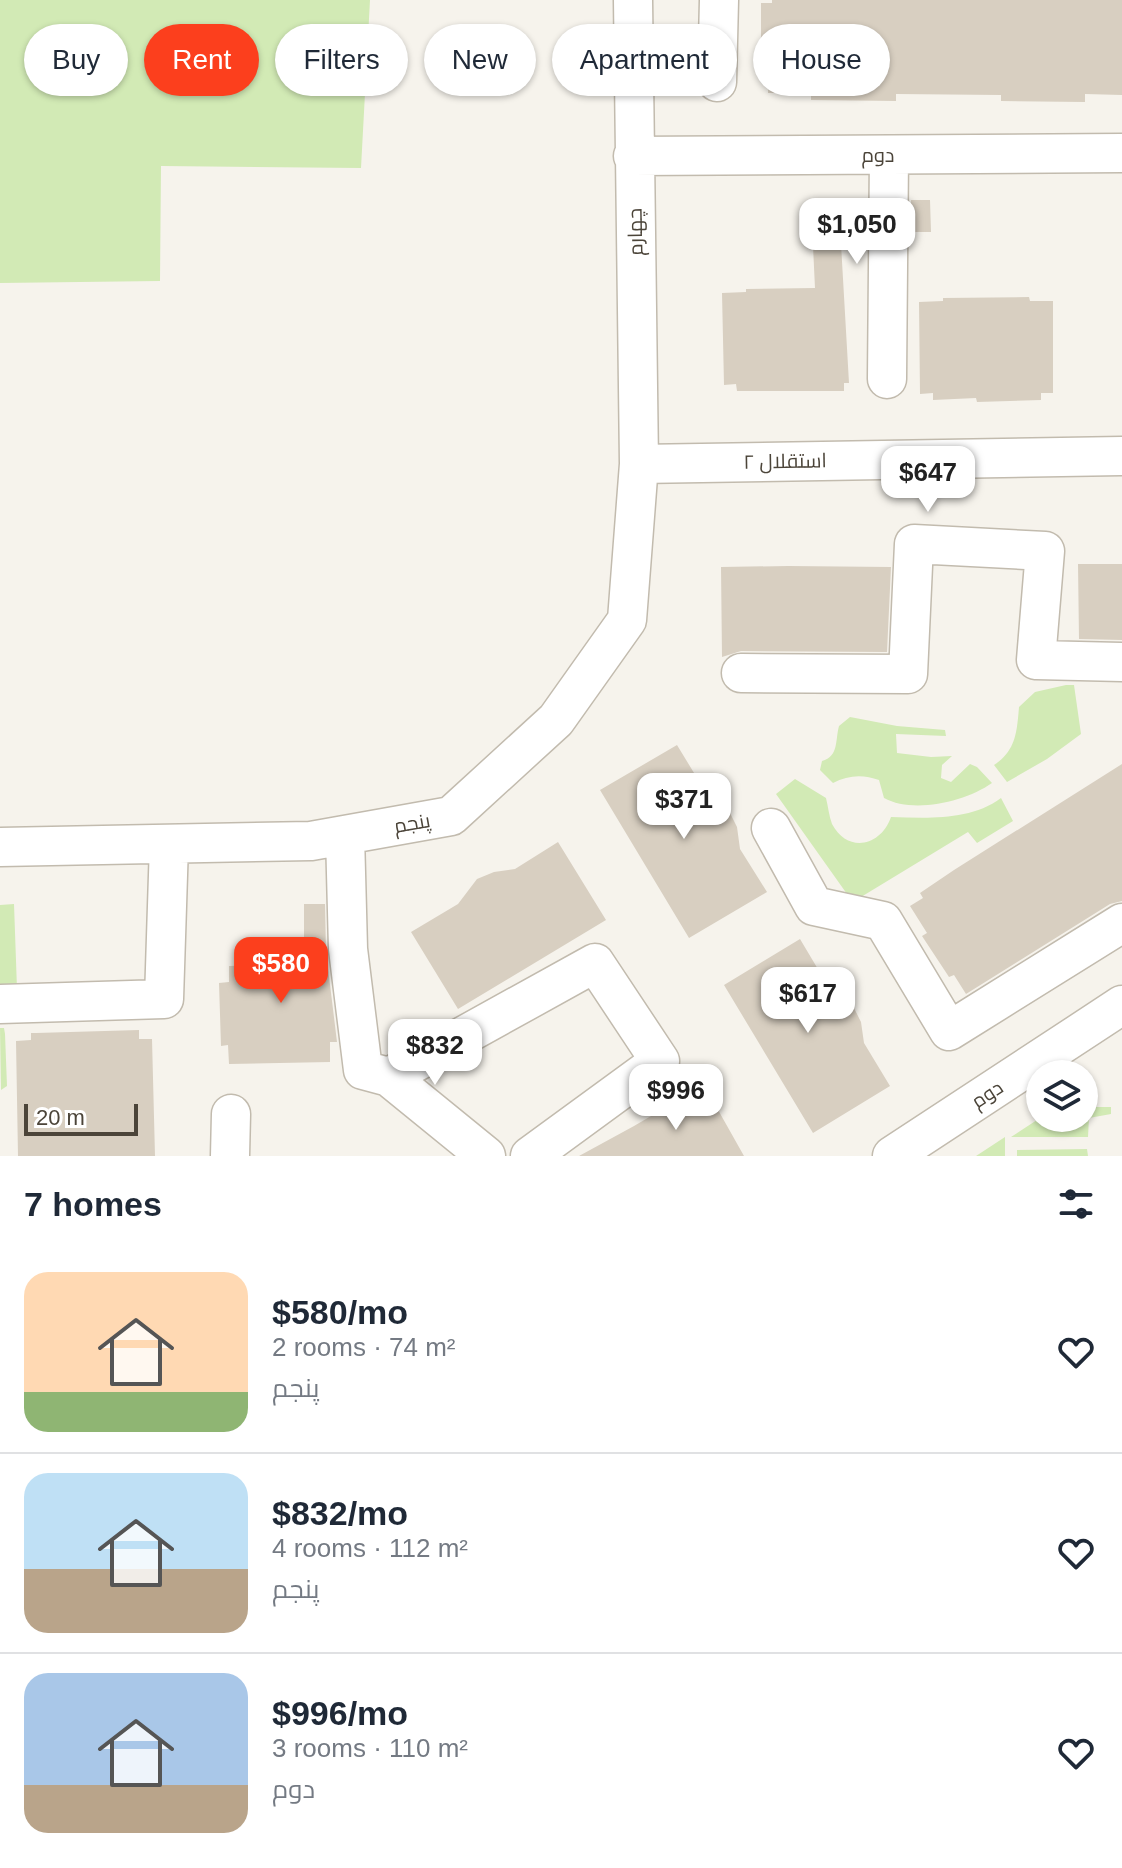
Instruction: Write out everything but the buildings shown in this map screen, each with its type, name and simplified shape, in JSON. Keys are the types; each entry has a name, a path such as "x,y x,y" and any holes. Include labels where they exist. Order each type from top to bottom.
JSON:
{"street":[{"name":"چهارم","path":"633,0 639,464"},
{"path":"718,24 719,0"},
{"name":"دوم","path":"633,156 1122,153"},
{"path":"887,379 889,155"},
{"name":"استقلال ۲","path":"639,464 1122,456"},
{"name":"پنجم","path":"0,847 311,841 451,816 556,720 627,620 639,464"},
{"path":"741,673 908,674 914,544 1045,551 1036,660 1122,662"},
{"path":"771,828 814,906 883,921 949,1031 1122,923"},
{"path":"345,835 348,949 363,1070 389,1077 486,1156"},
{"path":"0,1004 164,999 169,844"},
{"path":"389,1077 595,963 660,1061 530,1156"},
{"name":"دوم","path":"892,1156 1122,1005"},
{"path":"230,1156 231,1114"}],"green space":[{"path":"0,0 370,0 369,24 275,24 275,96 365,96 361,168 161,166 160,281 0,283"},
{"path":"1074,685 1081,734 1047,759 1007,782 994,765 1011,747 1019,707 1035,692"},
{"path":"850,717 897,726 945,730 946,736 896,734 897,753 952,756 942,765 941,778 951,782 970,764 992,783 968,796 939,804 909,805 884,798 879,780 873,778 856,776 833,783 820,770 822,761 834,752 839,726"},
{"path":"795,779 826,798 832,824 839,834 855,843 864,843 880,835 891,817 962,814 976,811 1001,798 1013,821 977,843 968,832 861,897 847,894 776,794"},
{"path":"14,904 17,989 0,996 0,905"},
{"path":"0,1028 4,1028 5,1034 7,1086 1,1090"},
{"path":"1098,1107 1111,1107 1111,1114 1098,1116"},
{"path":"1026,1127 1026,1132 1088,1132 1088,1137 1011,1137"},
{"path":"1005,1137 1005,1156 976,1156"},
{"path":"1087,1149 1088,1156 1017,1156 1017,1150"}]}
